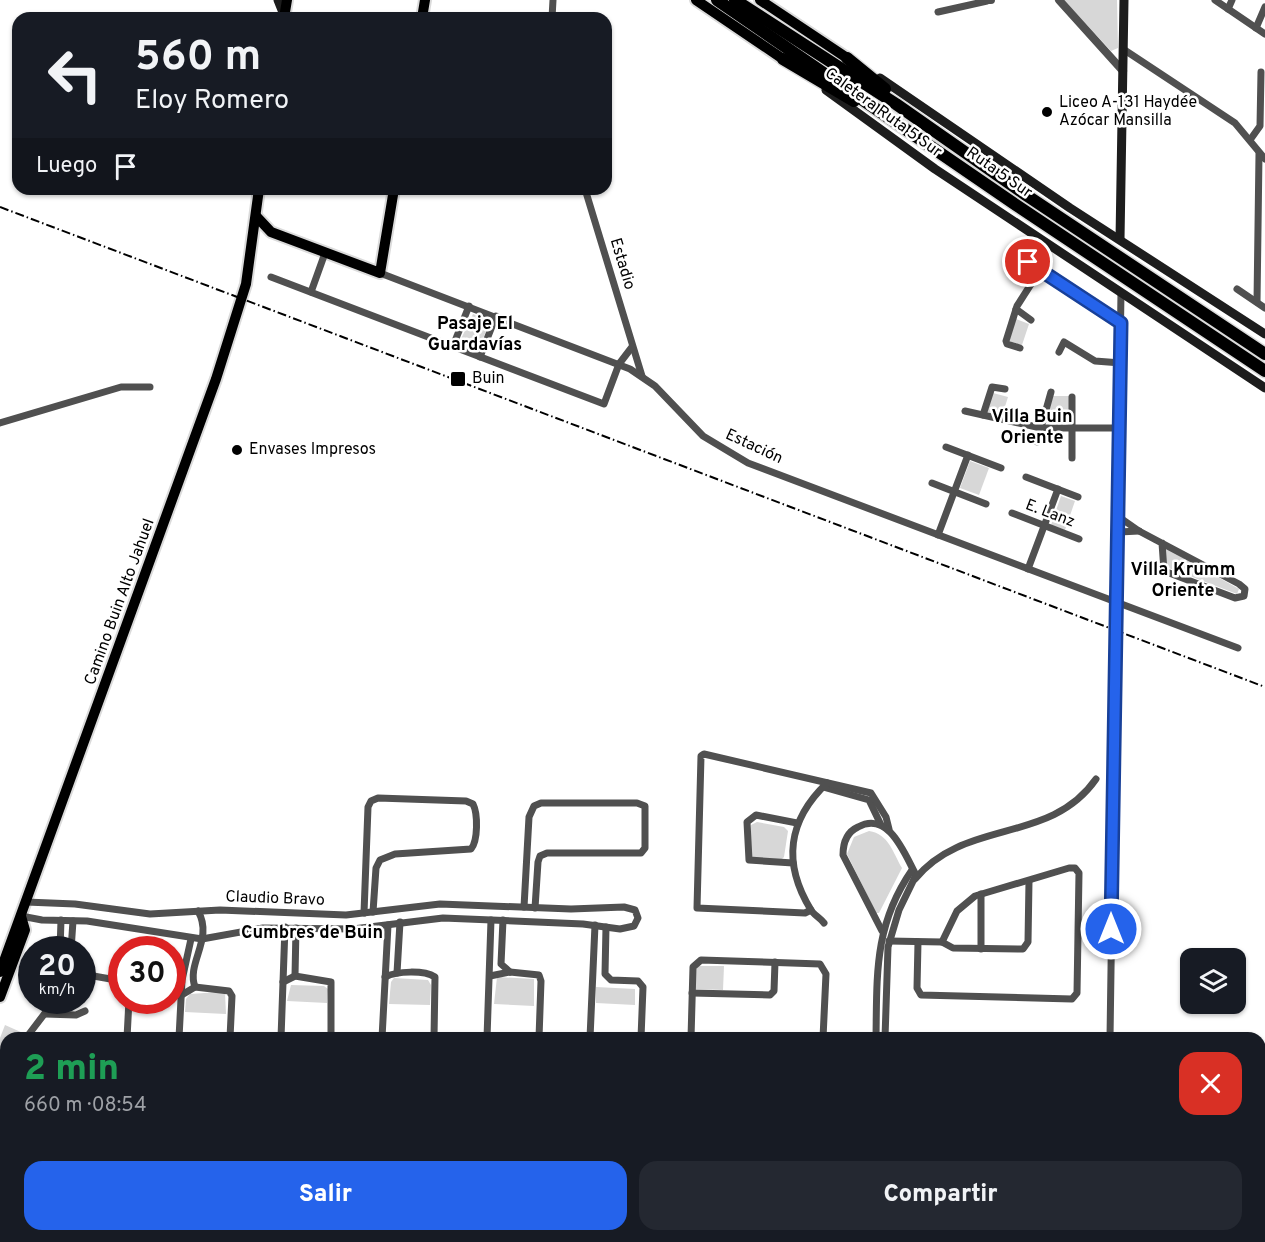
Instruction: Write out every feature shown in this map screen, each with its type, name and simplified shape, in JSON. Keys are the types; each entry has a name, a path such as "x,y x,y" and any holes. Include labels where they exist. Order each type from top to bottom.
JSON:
{"highway":[{"name":"Ruta 5 Sur","path":"717,0 1265,370"},
{"name":"Ruta 5 Sur","path":"735,0 896,104 1265,354"},
{"path":"847,58 963,151"},
{"path":"783,59 907,129"}],"main road":[{"name":"Caletera Ruta 5 Sur","path":"696,0 783,59 925,163 1265,388"},
{"name":"Caletera Ruta 5 Sur","path":"760,0 1265,334"},
{"path":"1120,239 1124,0"},
{"name":"Camino Buin Alto Jahuel","path":"0,972 194,444 242,296 253,246 258,195"},
{"path":"380,273 393,195"},
{"name":"Estación","path":"256,216 266,228 280,236 380,273"},
{"path":"253,246 264,238 280,236"},
{"name":"Camino Buin Alto Jahuel","path":"0,997 25,930 21,916"}],"street":[{"path":"938,12 988,0"},
{"path":"1059,0 1123,71"},
{"path":"1215,0 1265,34"},
{"path":"1228,9 1232,0"},
{"path":"1256,28 1265,7"},
{"path":"1123,49 1235,123 1262,156 1257,302"},
{"path":"1250,140 1260,126 1263,87 1261,72"},
{"name":"Estadio","path":"587,195 642,376"},
{"path":"1258,243 1265,248"},
{"path":"311,292 325,253"},
{"path":"1015,253 1121,323"},
{"path":"1020,348 1006,342 1016,309 1040,270"},
{"name":"Estación","path":"380,273 619,364 642,376 697,430 732,456 1238,648"},
{"path":"271,277 604,404 619,364 632,347"},
{"path":"1237,289 1265,308"},
{"path":"1110,1032 1112,751 1119,532 1121,292"},
{"path":"453,346 469,306"},
{"path":"1016,309 1031,320"},
{"path":"480,357 496,316"},
{"path":"1059,352 1065,342 1095,361 1120,363"},
{"path":"0,423 121,387 150,387"},
{"path":"983,415 992,387 1005,389"},
{"path":"1037,442 1051,392"},
{"path":"1072,397 1072,458"},
{"path":"965,411 1041,428 1120,428"},
{"path":"946,447 1001,468"},
{"path":"938,535 968,455"},
{"path":"1026,477 1078,497"},
{"path":"932,483 986,504"},
{"path":"1028,569 1058,489"},
{"name":"E. Lanz","path":"1012,513 1079,540"},
{"path":"1119,517 1139,531 1162,543 1242,585 1245,589 1244,596 1235,598 1166,572 1162,566 1162,543"},
{"path":"1119,532 1139,531"},
{"path":"811,910 805,913 697,908 700,757 704,754 825,785 869,800 881,825"},
{"path":"885,1032 889,941 899,910 915,879 937,857 960,844 1033,824 1060,813 1082,796 1096,779"},
{"path":"825,785 871,793 886,817 889,829 915,879"},
{"path":"824,923 811,910 793,863 793,841 797,823 810,801 825,785"},
{"path":"364,913 368,807 371,801 378,798 471,802 475,810 475,843 472,849 395,854 380,860 376,868 373,912"},
{"path":"524,907 529,817 536,804 637,803 643,805 646,810 645,848 642,854 527,858"},
{"path":"793,863 749,860 747,822 756,815 797,823"},
{"path":"882,931 847,866 843,850 854,829 869,823 889,829"},
{"path":"528,845 540,858 535,908"},
{"path":"366,854 380,860"},
{"path":"918,942 917,988 921,995 1074,998 1077,993 1079,873 1075,868 1070,868 981,894 957,911 942,942"},
{"path":"876,1032 877,978 882,931 896,895 912,870"},
{"path":"889,941 942,942 953,948 1021,949 1027,946 1029,881"},
{"path":"981,894 981,949"},
{"name":"Claudio Bravo","path":"21,916 77,921 190,939 202,939 255,929 285,927 353,929 400,922 457,918 631,928 637,921 637,912 624,907 571,909 458,904 419,905 351,915 198,911 135,914 83,905 27,902"},
{"path":"457,918 458,904"},
{"path":"74,936 83,905"},
{"path":"571,909 571,923"},
{"path":"195,987 194,976 204,923 198,911"},
{"path":"351,915 354,921 353,929"},
{"path":"60,936 61,920"},
{"path":"487,1032 491,920"},
{"path":"503,920 501,964 510,972"},
{"path":"397,973 400,922"},
{"path":"382,1032 388,925"},
{"path":"590,1032 595,925"},
{"path":"280,1032 285,927"},
{"path":"606,927 604,970 610,978"},
{"path":"295,976 297,928"},
{"path":"186,962 190,939"},
{"path":"691,1032 693,967 699,960 813,962 824,968 823,1032"},
{"path":"692,993 770,995 774,991 775,962"},
{"path":"489,976 510,972 539,975 541,981 538,1032"},
{"path":"385,977 397,973 434,976 434,1032"},
{"path":"877,978 881,975 886,978"},
{"path":"283,982 295,976 327,980 332,984 332,1032"},
{"path":"591,984 610,978 638,981 642,985 641,1032"},
{"path":"186,992 195,987 229,991 232,996 230,1032"},
{"path":"31,1032 45,1014 78,1014"},
{"path":"127,1032 128,1014"},
{"path":"178,1032 179,1014"}],"shaded area":[{"path":"1064,0 1117,0 1118,48 1111,51"},
{"path":"473,314 490,321 478,351 459,343"},
{"path":"1016,319 1029,324 1022,345 1009,341"},
{"path":"993,393 1008,397 1002,416 987,412"},
{"path":"1053,396 1069,396 1069,424 1045,423"},
{"path":"970,461 989,468 979,495 960,488"},
{"path":"1061,496 1075,501 1065,530 1051,525"},
{"path":"1166,548 1239,589 1237,594 1166,567"},
{"path":"757,822 784,827 788,831 784,857 780,861 752,859 749,855 751,825"},
{"path":"869,831 886,840 902,868 879,913 876,913 847,854 854,837"},
{"path":"699,966 724,966 723,990 695,989 696,969"},
{"path":"497,977 534,979 534,1006 494,1004"},
{"path":"394,978 428,980 431,985 430,1005 389,1004 391,982"},
{"path":"291,985 324,986 328,989 327,1003 287,1001"},
{"path":"596,987 635,989 635,1005 596,1003"},
{"path":"225,993 226,1014 186,1012 186,999 190,994"},
{"path":"5,1025 21,1032 2,1032"}],"railway":[{"path":"0,207 1265,687"}],"place":[{"name":"Liceo A-131 Haydée Azócar Mansilla","path":"1047,112"},
{"name":"Buin","path":"458,379"},
{"name":"Envases Impresos","path":"237,450"}],"district":[{"name":"Pasaje El Guardavías","path":"475,334"},
{"name":"Villa Buin Oriente","path":"1032,427"},
{"name":"Villa Krumm Oriente","path":"1183,580"},
{"name":"Cumbres de Buin","path":"312,933"}],"route":[{"path":"1028,262 1121,323 1119,592 1115,625 1112,751 1111,929"}]}
